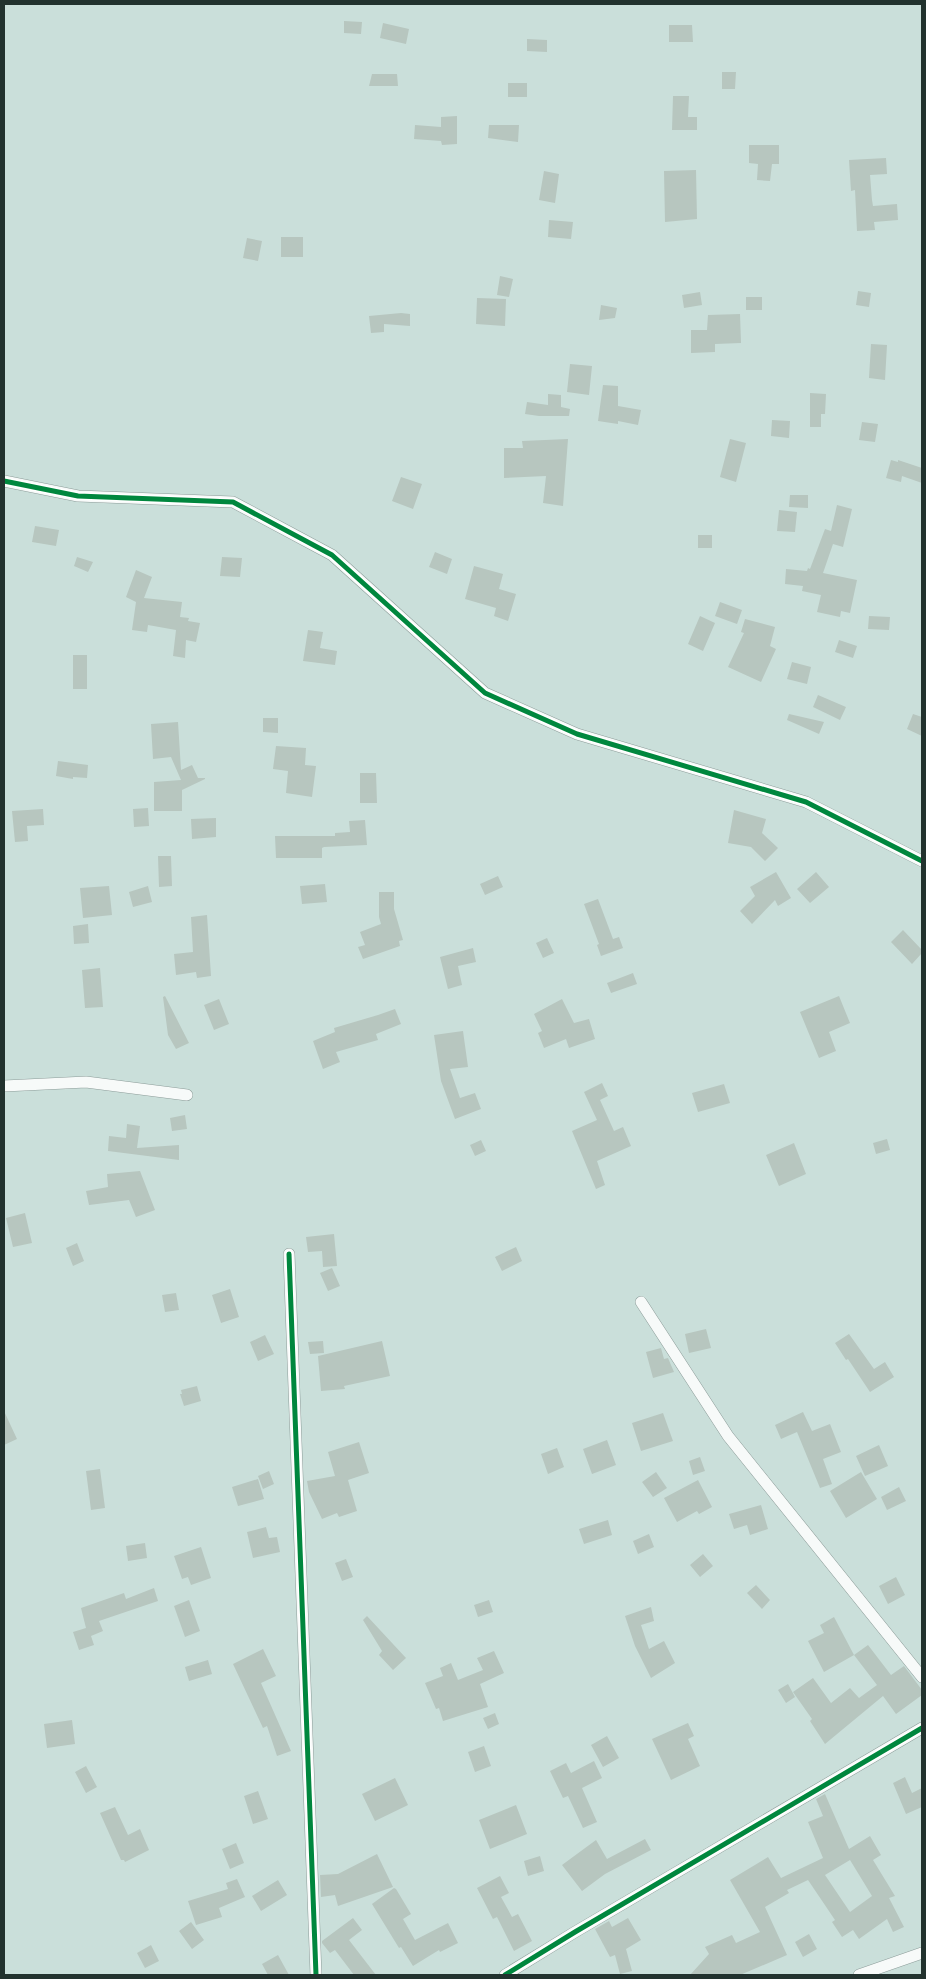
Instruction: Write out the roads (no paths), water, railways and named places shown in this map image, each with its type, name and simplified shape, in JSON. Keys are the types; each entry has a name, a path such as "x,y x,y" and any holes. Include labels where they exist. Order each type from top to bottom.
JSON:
{"street":[{"path":"4,481 78,496 233,502 332,555 485,692 577,734 806,802 922,861"},
{"path":"4,1086 86,1082 186,1095"},
{"path":"289,1254 316,1975"},
{"path":"641,1302 728,1436 922,1677"},
{"path":"505,1975 922,1728"},
{"path":"859,1975 922,1953"}]}
